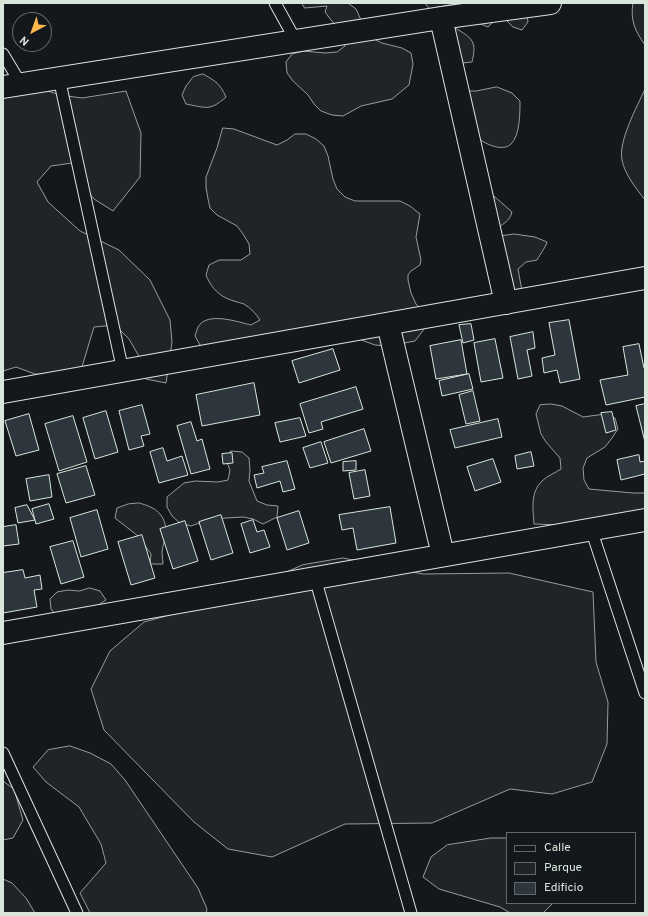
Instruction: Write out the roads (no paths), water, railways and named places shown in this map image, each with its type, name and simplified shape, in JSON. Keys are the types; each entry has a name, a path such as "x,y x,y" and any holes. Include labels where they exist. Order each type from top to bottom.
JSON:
{"street":[{"path":"12,86 441,18 550,3"},
{"path":"441,18 506,303"},
{"path":"3,392 645,278"},
{"path":"388,324 442,555"},
{"path":"3,633 645,520"}],"lane":[{"path":"275,3 296,41"},
{"path":"3,54 12,86"},
{"path":"59,78 123,371"},
{"path":"591,529 645,693"},
{"path":"315,578 411,913"},
{"path":"3,753 77,913"}]}
